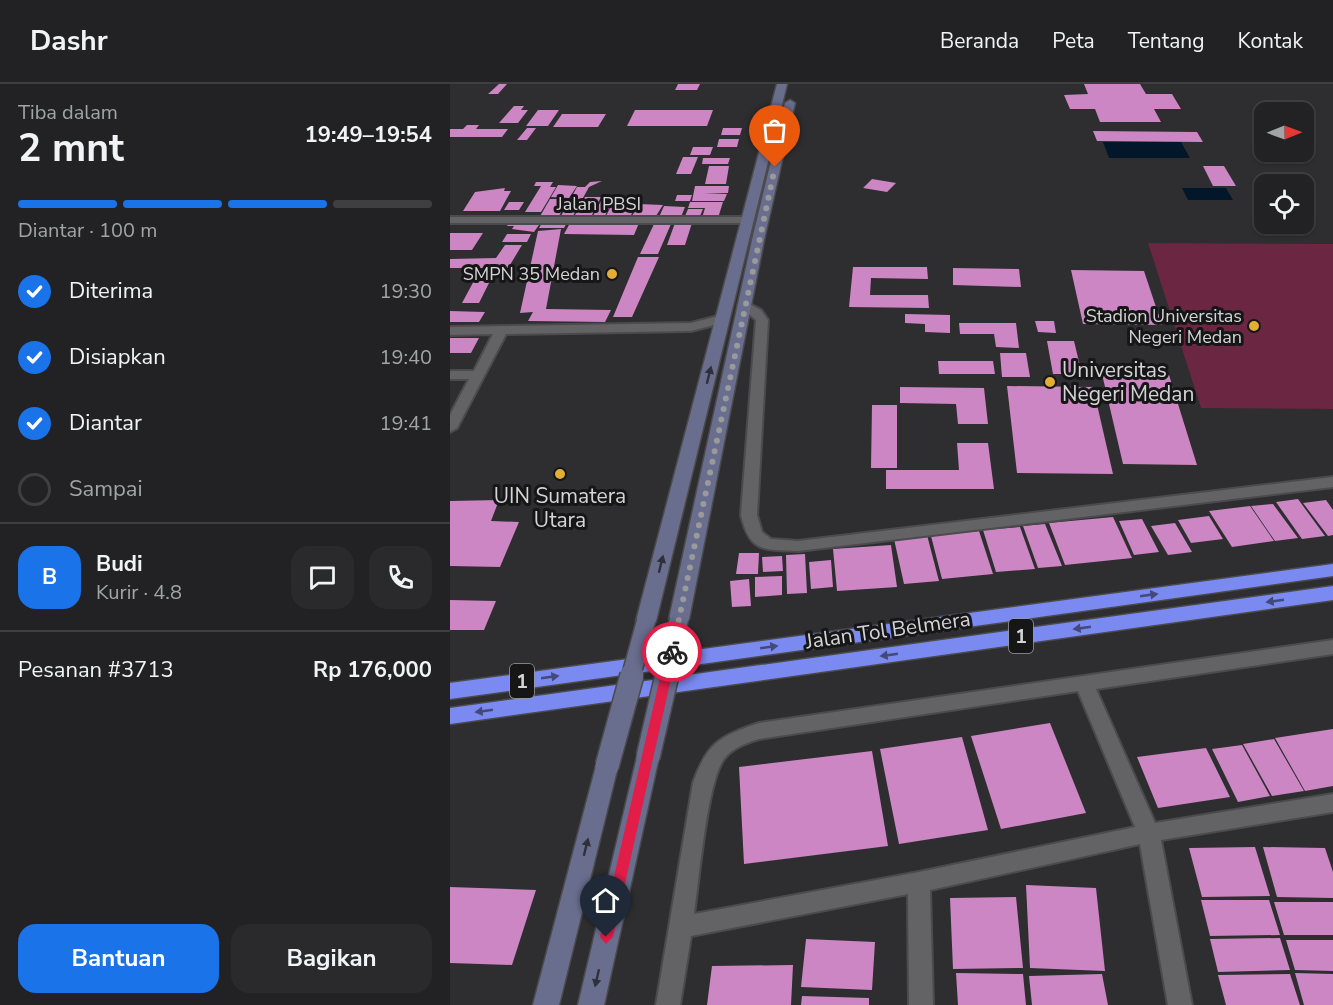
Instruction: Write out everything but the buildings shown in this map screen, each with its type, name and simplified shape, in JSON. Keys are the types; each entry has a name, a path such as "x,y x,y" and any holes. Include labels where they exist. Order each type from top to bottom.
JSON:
{"highway":[{"name":"Jalan Tol Belmera","path":"450,691 1333,570"},
{"name":"Jalan Tol Belmera","path":"450,716 1333,594"}],"street":[{"path":"782,84 784,100"},
{"path":"591,1005 679,619 744,305 772,148 784,100 794,84"},
{"path":"546,1005 748,220 772,148"},
{"name":"Jalan PBSI","path":"450,220 748,220"},
{"path":"744,305 757,313 762,320 748,515 754,535 767,544 798,546 1333,482"},
{"path":"450,331 691,327 723,319"},
{"path":"450,428 502,330"},
{"path":"450,375 478,375"},
{"path":"668,1005 703,783 710,761 719,748 732,740 759,731 1333,647"},
{"path":"1085,685 1149,832 1180,1005"},
{"path":"680,927 919,882 1149,832 1333,803"},
{"path":"919,882 921,1005"}],"shaded area":[{"name":"Stadion Universitas Negeri Medan","path":"1148,243 1333,244 1333,409 1201,408"}],"water":[{"path":"1103,142 1181,142 1190,158 1109,158"},
{"path":"1182,188 1226,188 1233,200 1188,200"}],"way so far":[{"path":"672,652 775,167"}],"place":[{"name":"SMPN 35 Medan","path":"612,274"},
{"name":"Stadion Universitas Negeri Medan","path":"1254,326"},
{"name":"Universitas Negeri Medan","path":"1050,382"},
{"name":"UIN Sumatera Utara","path":"560,474"}],"route":[{"path":"606,937 672,652"}]}
